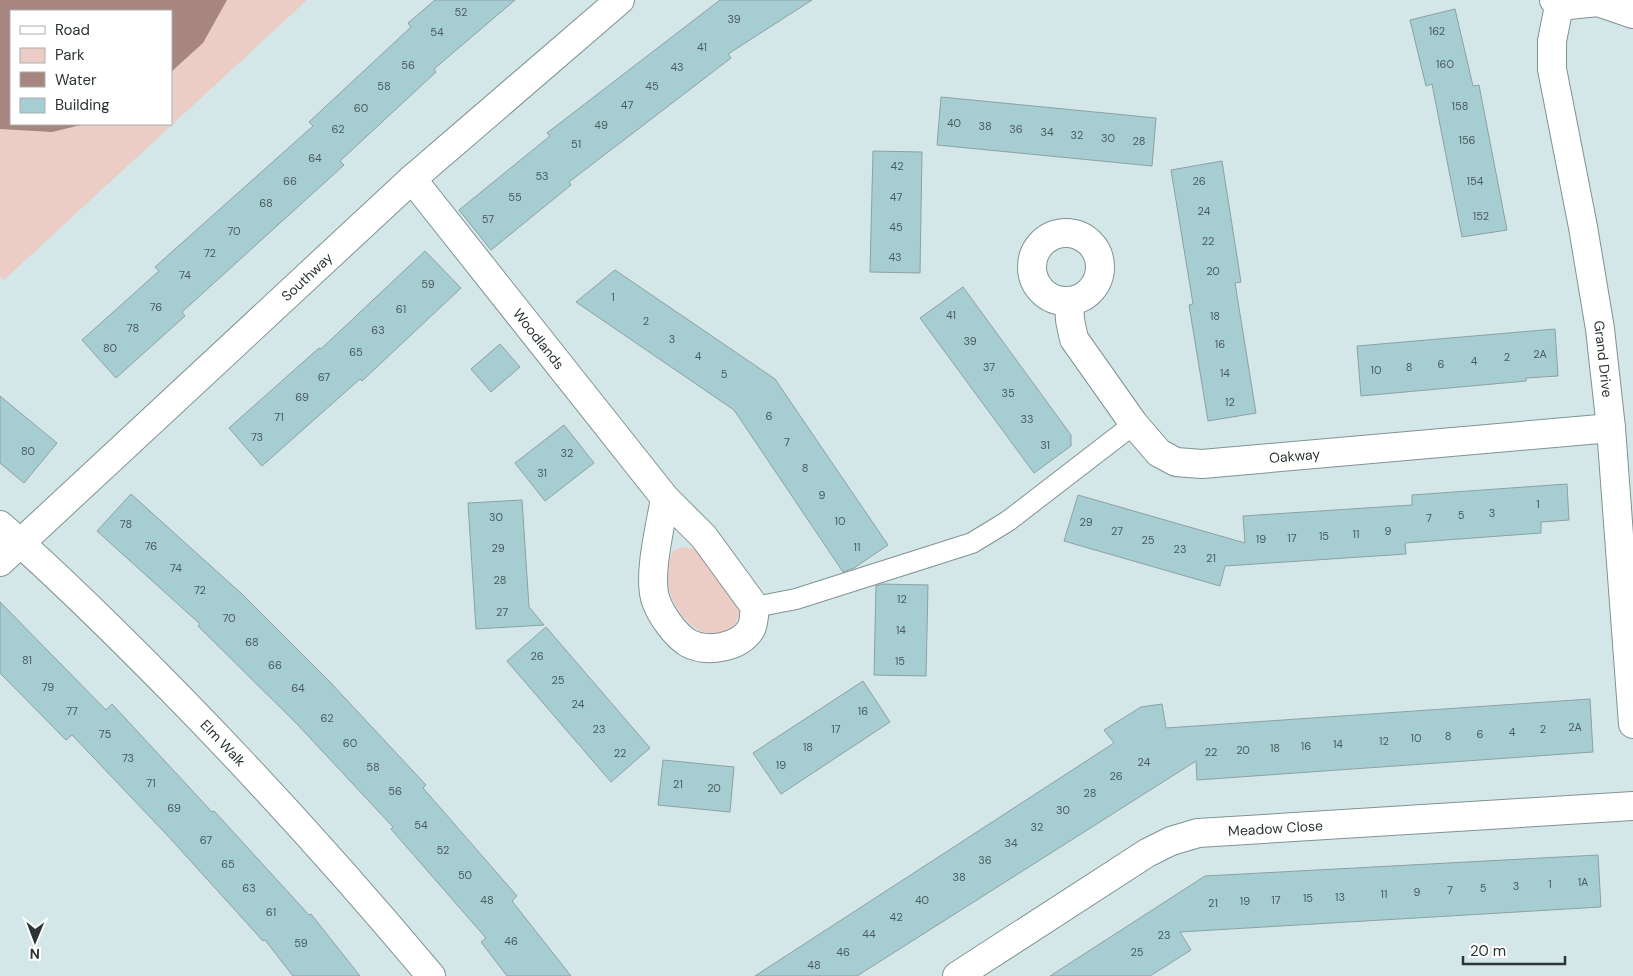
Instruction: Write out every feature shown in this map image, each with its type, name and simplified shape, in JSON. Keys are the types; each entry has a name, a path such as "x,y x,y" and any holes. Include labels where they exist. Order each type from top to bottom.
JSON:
{"street":[{"name":"Southway","path":"0,562 10,534 412,179 620,0"},
{"path":"1556,3 1598,2 1633,14"},
{"name":"Grand Drive","path":"1556,3 1552,41 1552,69 1599,320 1611,428 1630,645 1633,724"},
{"name":"Woodlands","path":"412,179 665,498 704,536 755,607"},
{"name":"Oakway","path":"1069,301 1074,339 1134,424 1159,453 1176,462 1202,464 1611,428"},
{"path":"665,498 653,568 655,599 668,622 688,643 712,648 735,644 751,629 755,607"},
{"name":"Elm Walk","path":"10,534 111,628 224,744 312,838 430,976"},
{"name":"Meadow Close","path":"957,976 1147,853 1170,841 1198,833 1633,806"}],"lane":[{"path":"755,607 796,599 972,543 1008,521 1134,424"}],"green space":[{"path":"0,0 307,0 172,125 172,10 10,10 10,125 172,125 4,280 0,277"},
{"path":"682,547 697,550 708,558 738,596 741,603 737,620 727,631 715,635 701,631 688,622 677,608 670,591 668,571 673,551"}],"water":[{"path":"0,0 227,0 203,43 172,71 172,10 10,10 10,125 81,125 52,132 0,129"}],"building":[{"path":"435,0 515,0 434,69 436,72 340,161 344,165 182,312 185,316 116,378 82,340 159,271 155,267 313,126 309,122 411,27 408,23"},
{"path":"720,0 812,0 728,54 731,58 569,182 571,185 491,250 459,210 550,136 547,133"},
{"path":"1455,9 1473,86 1479,85 1507,230 1462,237 1432,84 1426,86 1410,20"},
{"path":"941,97 1156,118 1152,166 937,145"},
{"path":"873,151 922,152 920,273 870,272"},
{"path":"1222,161 1241,282 1235,283 1256,413 1208,421 1189,305 1193,304 1171,170"},
{"path":"425,251 461,288 362,381 360,379 262,466 229,428 319,348 321,349"},
{"path":"615,270 775,379 888,545 854,568 843,572 734,410 576,302"},
{"path":"963,287 1071,435 1071,446 1034,473 920,318"},
{"path":"1555,329 1558,376 1526,378 1526,381 1361,396 1357,346"},
{"path":"500,344 520,367 491,392 471,369"},
{"path":"0,396 57,443 24,483 0,463"},
{"path":"564,425 594,463 545,501 515,463"},
{"path":"1567,484 1569,520 1541,522 1541,533 1405,543 1406,554 1225,566 1220,586 1064,541 1078,495 1245,543 1243,516 1412,505 1412,495"},
{"path":"131,494 243,595 329,681 426,785 423,788 517,896 512,901 571,976 507,976 481,942 486,938 391,829 393,827 297,724 198,626 200,624 97,531"},
{"path":"522,500 529,607 544,625 476,629 468,503"},
{"path":"882,584 928,585 926,676 874,675 876,586"},
{"path":"0,602 106,710 112,704 212,812 214,811 309,915 311,914 360,976 293,976 265,940 263,941 168,836 72,735 66,740 0,673"},
{"path":"546,627 650,748 611,782 507,661"},
{"path":"863,681 890,722 781,794 753,753"},
{"path":"1590,699 1593,752 1197,780 1196,761 857,976 755,976 1114,743 1104,730 1141,707 1162,704 1166,728"},
{"path":"663,760 734,767 730,812 658,805"},
{"path":"1598,855 1601,907 1180,932 1191,950 1150,976 1050,976 1205,876"}]}
